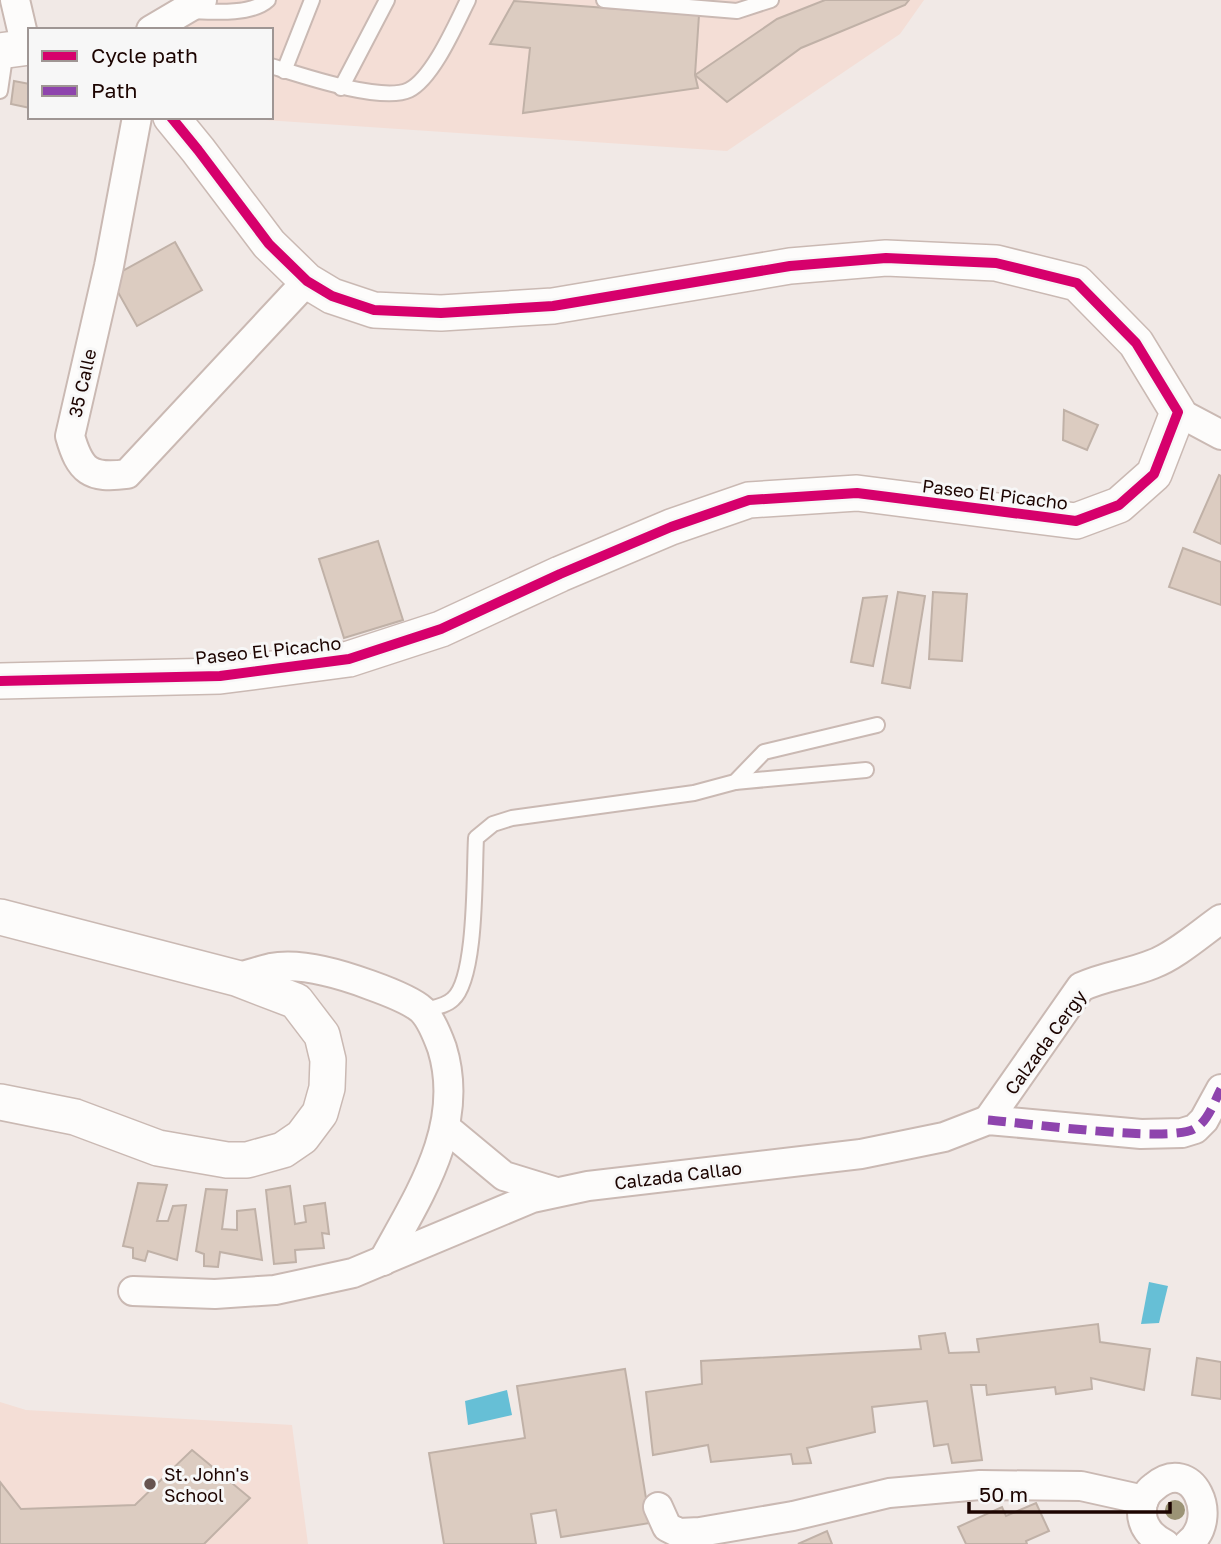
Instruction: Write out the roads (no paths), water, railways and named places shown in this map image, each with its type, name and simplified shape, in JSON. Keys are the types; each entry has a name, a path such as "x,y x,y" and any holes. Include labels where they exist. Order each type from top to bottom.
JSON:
{"street":[{"path":"15,0 16,48"},
{"path":"155,28 194,6"},
{"name":"35 Calle","path":"137,119 109,266 70,436 76,458 88,470 107,477 127,474 307,281"},
{"path":"173,119 269,244 307,281 332,296 374,310 442,313 553,306 790,266 886,258 996,263 1077,283 1136,342 1178,412 1221,435"},
{"name":"Paseo El Picacho","path":"0,681 220,676 349,659 441,629 560,574 658,533 749,500 857,493 1076,522 1119,505 1154,474 1178,412"},
{"path":"0,917 236,978 296,1001 322,1035 328,1060 327,1088 320,1113 302,1137 283,1150 256,1158 227,1160 159,1148 75,1117 0,1102"},
{"name":"Calzada Cergy","path":"989,1120 1081,987 1101,978 1157,963 1221,919"},
{"path":"236,978 274,967 346,976 388,992 423,1011 438,1037 447,1064 449,1102 443,1138 428,1178 383,1261"},
{"name":"Calzada Callao","path":"445,1127 504,1176 559,1192 587,1186 861,1154 944,1137 989,1120 1141,1134 1182,1133 1195,1129 1204,1120 1221,1089"},
{"path":"133,1291 215,1294 275,1290 353,1273 532,1198 559,1192"},
{"path":"1156,1542 1143,1521 1144,1500 1150,1490 1159,1483 1181,1478 1202,1489 1216,1509 1204,1532 1188,1544"},
{"path":"658,1507 667,1527 679,1533 700,1532 793,1516 889,1493 980,1485 1081,1486 1144,1500"}],"lane":[{"path":"194,6 225,12 263,5 268,0"},
{"path":"312,0 278,68 341,88 397,93 409,90 443,52 468,0"},
{"path":"341,88 387,0"},
{"path":"604,0 737,10 771,0"},
{"path":"0,91 16,48"},
{"path":"735,782 764,752 877,725"},
{"path":"423,1011 452,1001 463,987 470,950 476,838 493,824 512,818 694,793 735,782 866,770"}],"water":[{"path":"1149,1282 1168,1286 1159,1323 1141,1324"},
{"path":"507,1390 512,1415 468,1425 465,1401"}],"place":[{"name":"St. John's School","path":"150,1484"}]}
